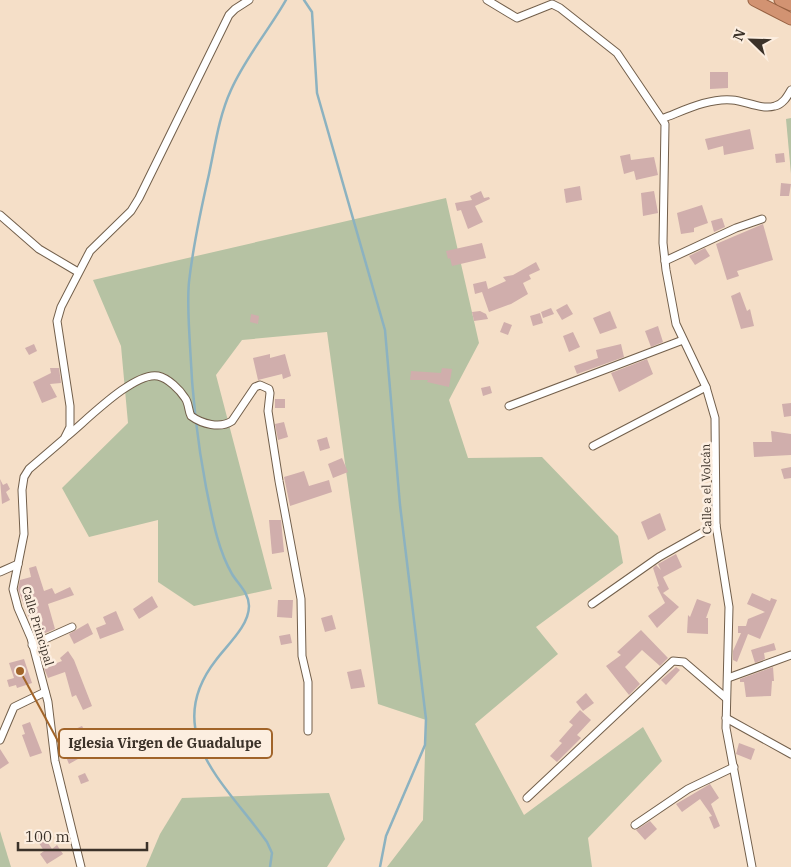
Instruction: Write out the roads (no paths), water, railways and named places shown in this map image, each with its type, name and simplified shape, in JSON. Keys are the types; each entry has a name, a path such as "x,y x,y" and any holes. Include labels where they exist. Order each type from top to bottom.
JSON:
{"highway":[{"path":"754,0 791,18"},
{"path":"780,0 791,6"}],"street":[{"path":"64,439 71,418 57,320 78,272 95,244 131,211 229,15 235,8 249,0"},
{"path":"487,0 517,18 552,4 560,8 617,53 664,118 722,100 738,101 763,107 777,106 786,98 791,90"},
{"name":"Calle a el Volcán","path":"664,118 666,130 663,234 665,260 675,319 706,387 715,418 716,525 729,607 726,718 752,867"},
{"path":"0,214 38,249 78,272"},
{"path":"665,260 736,228 762,219"},
{"path":"509,406 684,340"},
{"name":"Calle Principal","path":"81,867 55,761 45,692 32,645 13,594 24,534 22,490 24,477 29,469 120,392 146,378 159,376 166,380 186,399 191,416 205,423 218,425 232,421 255,387 260,385 268,389 270,393 268,411 300,599 302,656 308,682 308,732"},
{"path":"593,446 706,387"},
{"path":"592,604 658,557 716,525"},
{"path":"0,572 18,564"},
{"path":"32,645 72,627"},
{"path":"728,678 791,655"},
{"path":"528,798 673,661 684,662 726,698"},
{"path":"0,740 14,707 45,692"},
{"path":"726,718 791,754"},
{"path":"635,825 688,790 734,767"}],"waterway":[{"path":"270,867 272,853 267,842 218,779 205,757 197,735 194,711 200,686 216,660 237,635 248,613 249,601 222,554 206,487 194,399 188,298 198,228 223,110 243,67 286,0"},
{"path":"304,0 312,12 317,93 385,330 400,505 426,719 425,745 386,836 380,867"}],"place":[{"name":"Iglesia Virgen de Guadalupe","path":"20,671"}]}
